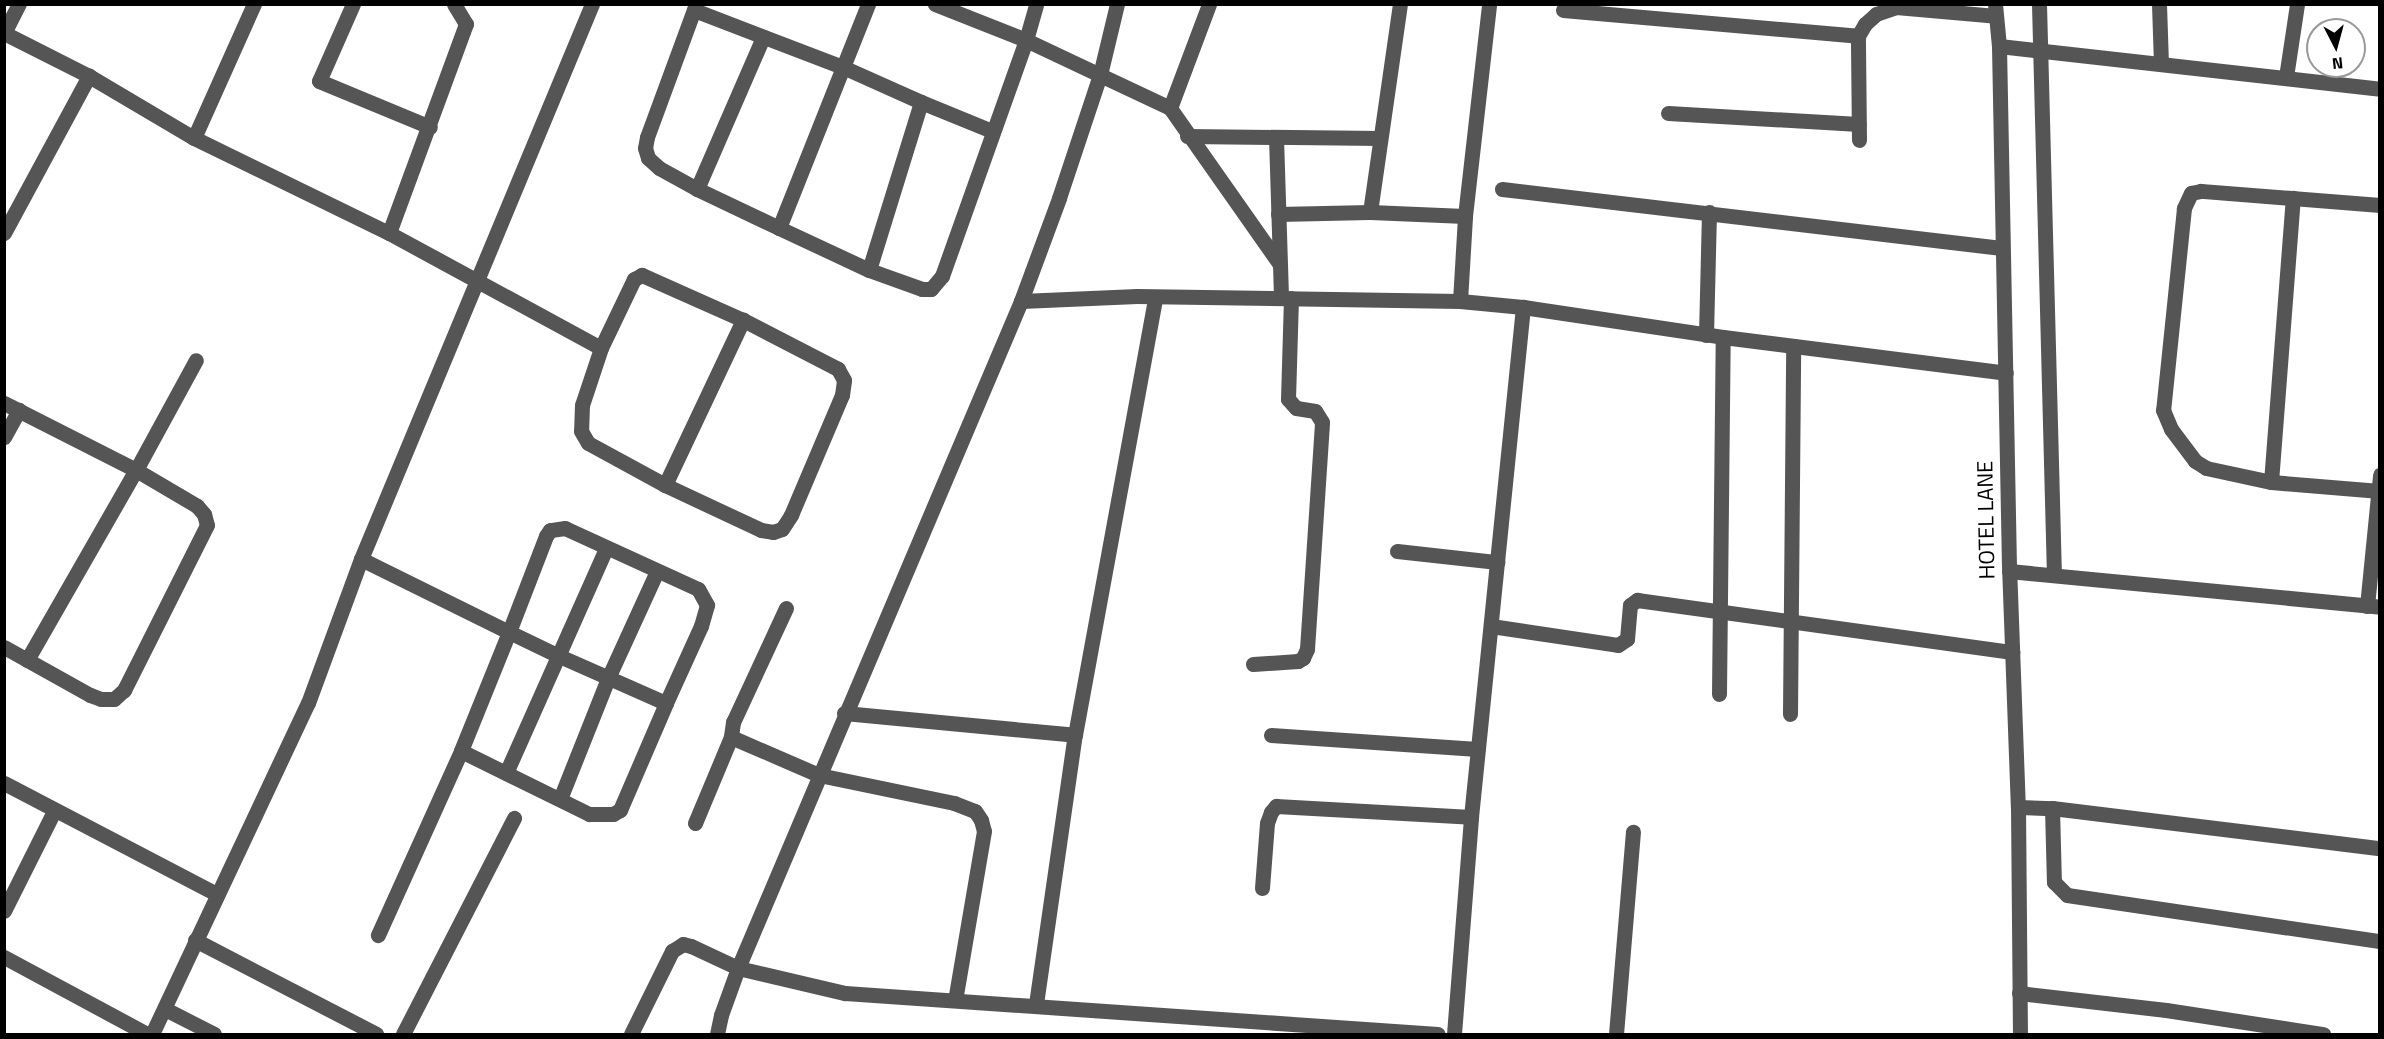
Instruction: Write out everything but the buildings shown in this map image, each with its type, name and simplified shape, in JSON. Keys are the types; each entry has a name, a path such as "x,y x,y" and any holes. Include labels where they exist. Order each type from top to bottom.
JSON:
{"street":[{"path":"20,4 4,33 89,76 195,138 389,232 601,348"},
{"path":"195,138 254,4"},
{"path":"352,4 319,81 430,127"},
{"path":"389,232 430,127 466,24 454,4"},
{"path":"152,1035 216,894 308,703 361,559 592,4"},
{"path":"779,228 845,68 868,4"},
{"path":"935,4 1026,40 1170,108 1187,136 1278,263"},
{"path":"992,131 695,7 645,148 648,158 659,168 697,189 868,270 922,290 931,289 938,282 1026,40 1036,4"},
{"path":"717,1035 721,1015 738,968 844,713 1021,301 1059,198 1100,75 1117,4"},
{"path":"1170,108 1209,4"},
{"path":"1370,212 1400,4"},
{"path":"1460,301 1464,216 1489,4"},
{"path":"2039,4 2037,50 2047,574"},
{"path":"2160,4 2161,63"},
{"path":"2286,77 2297,4"},
{"path":"1668,113 1859,132 1858,36 1865,24 1876,14 1896,7 1996,10"},
{"path":"1563,10 1858,36"},
{"name":"HOTEL LANE","path":"1996,10 2005,47 2002,248 2016,571 2012,652 2035,808 2019,993 2020,1035"},
{"path":"697,189 763,37"},
{"path":"2005,47 2379,88"},
{"path":"4,233 89,76"},
{"path":"868,270 921,102"},
{"path":"1187,136 1380,138"},
{"path":"1253,664 1298,661 1303,658 1306,649 1322,422 1315,411 1296,408 1288,399 1286,298 1278,263 1276,137"},
{"path":"1502,189 2002,248"},
{"path":"2016,571 2373,607 2379,486 2271,482 2215,471 2195,461 2171,429 2163,410 2186,199 2191,193 2200,191 2379,205"},
{"path":"2271,482 2293,198"},
{"path":"1278,214 1370,212 1464,216"},
{"path":"1706,335 1709,212"},
{"path":"642,275 743,320 838,369 844,380 842,395 790,515 782,529 772,532 761,530 665,485 588,443 581,431 582,405 601,348 634,279 642,275"},
{"path":"1021,301 1155,297 1460,301 1523,307 1706,335 2006,373"},
{"path":"1036,1004 1075,735 1155,297"},
{"path":"1454,1035 1471,817 1523,307"},
{"path":"665,485 743,320"},
{"path":"1719,694 1722,612 1723,337"},
{"path":"1790,714 1793,346"},
{"path":"27,660 196,360"},
{"path":"4,403 136,470 197,506 204,514 207,525 124,690 114,699 101,699 4,647"},
{"path":"4,437 19,410"},
{"path":"378,935 461,751 550,530 565,528 698,590 707,605 701,626 620,810 613,814 589,814 461,751"},
{"path":"506,773 606,548"},
{"path":"1397,551 1497,562"},
{"path":"361,559 557,656 609,676 666,703"},
{"path":"560,799 609,676 657,571"},
{"path":"1491,626 1618,645 1627,639 1630,605 1637,600 2012,652"},
{"path":"695,824 731,737 733,722 786,608"},
{"path":"844,713 1075,735"},
{"path":"1271,735 1478,749"},
{"path":"731,737 819,775 954,803 975,811 984,831 955,1000"},
{"path":"4,783 216,894"},
{"path":"1262,888 1267,823 1276,806 1471,817"},
{"path":"2379,848 2035,808 2054,882 2067,894 2379,941"},
{"path":"4,911 54,811"},
{"path":"403,1035 514,818"},
{"path":"1617,1035 1633,832"},
{"path":"195,940 376,1035"},
{"path":"631,1035 672,951 678,946 692,945 738,968 845,993 1036,1004 1437,1035"},
{"path":"4,957 147,1035"},
{"path":"2019,993 2166,1010 2323,1035"},
{"path":"165,1009 214,1035"}]}
